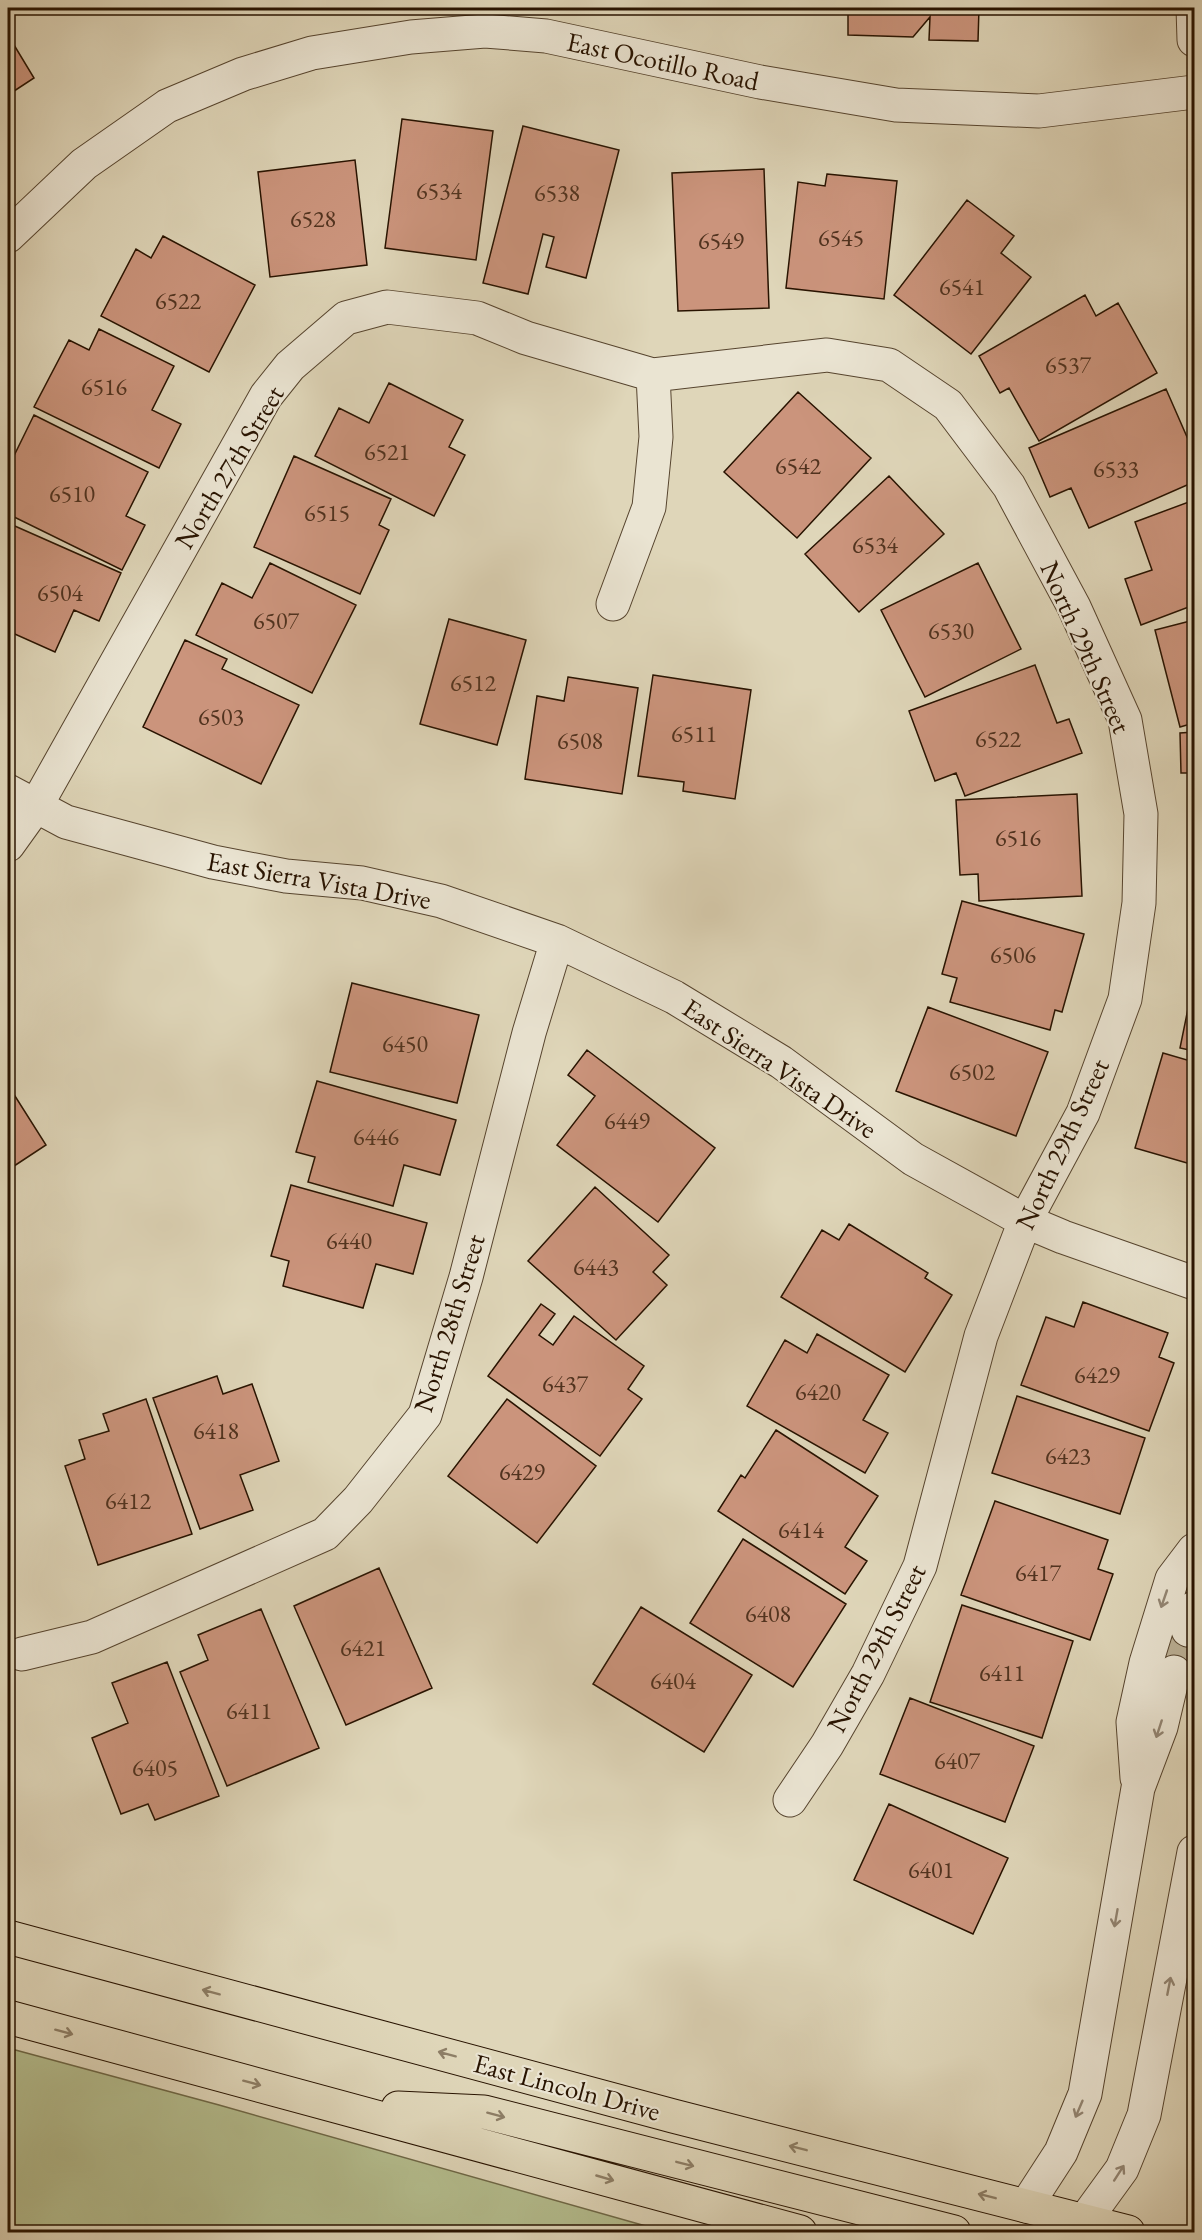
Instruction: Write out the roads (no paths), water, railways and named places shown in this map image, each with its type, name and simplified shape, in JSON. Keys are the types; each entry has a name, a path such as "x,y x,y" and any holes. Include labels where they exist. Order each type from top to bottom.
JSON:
{"main road":[{"name":"East Lincoln Drive","path":"8,1937 673,2116 1031,2219"},
{"path":"8,2017 800,2232"},
{"path":"333,2104 484,2112 954,2232"},
{"path":"1031,2219 1085,2220 1128,2232"}],"street":[{"path":"1193,8 1194,40"},
{"name":"East Ocotillo Road","path":"8,236 84,164 167,106 243,74 312,53 411,37 485,31 546,36 760,82 896,105 1039,111 1194,92"},
{"name":"North 27th Street","path":"8,845 36,806 266,396 290,366 346,318 387,307 477,318 525,338 653,375"},
{"name":"North 29th Street","path":"653,375 827,354 889,365 948,405 1009,486 1074,607 1125,720 1141,814 1139,903 1125,999 1083,1113 1024,1221 981,1336 920,1566 868,1674 790,1800"},
{"path":"613,604 649,507 656,437 653,375"},
{"name":"East Sierra Vista Drive","path":"8,791 66,822 213,862 286,876 362,884 430,899 556,941 674,997 781,1062 914,1159 1024,1221 1194,1283"},
{"name":"North 28th Street","path":"22,1654 92,1636 325,1534 358,1500 425,1415 466,1277 529,1033 556,941"},
{"path":"1138,1788 1133,1722 1146,1663 1172,1579 1194,1550"},
{"path":"1031,2219 1085,2094 1138,1788 1161,1727 1174,1672"},
{"path":"1085,2220 1122,2169 1144,2115 1194,1852"}],"tunnel":[{"path":"1174,1672 1188,1630"}]}
